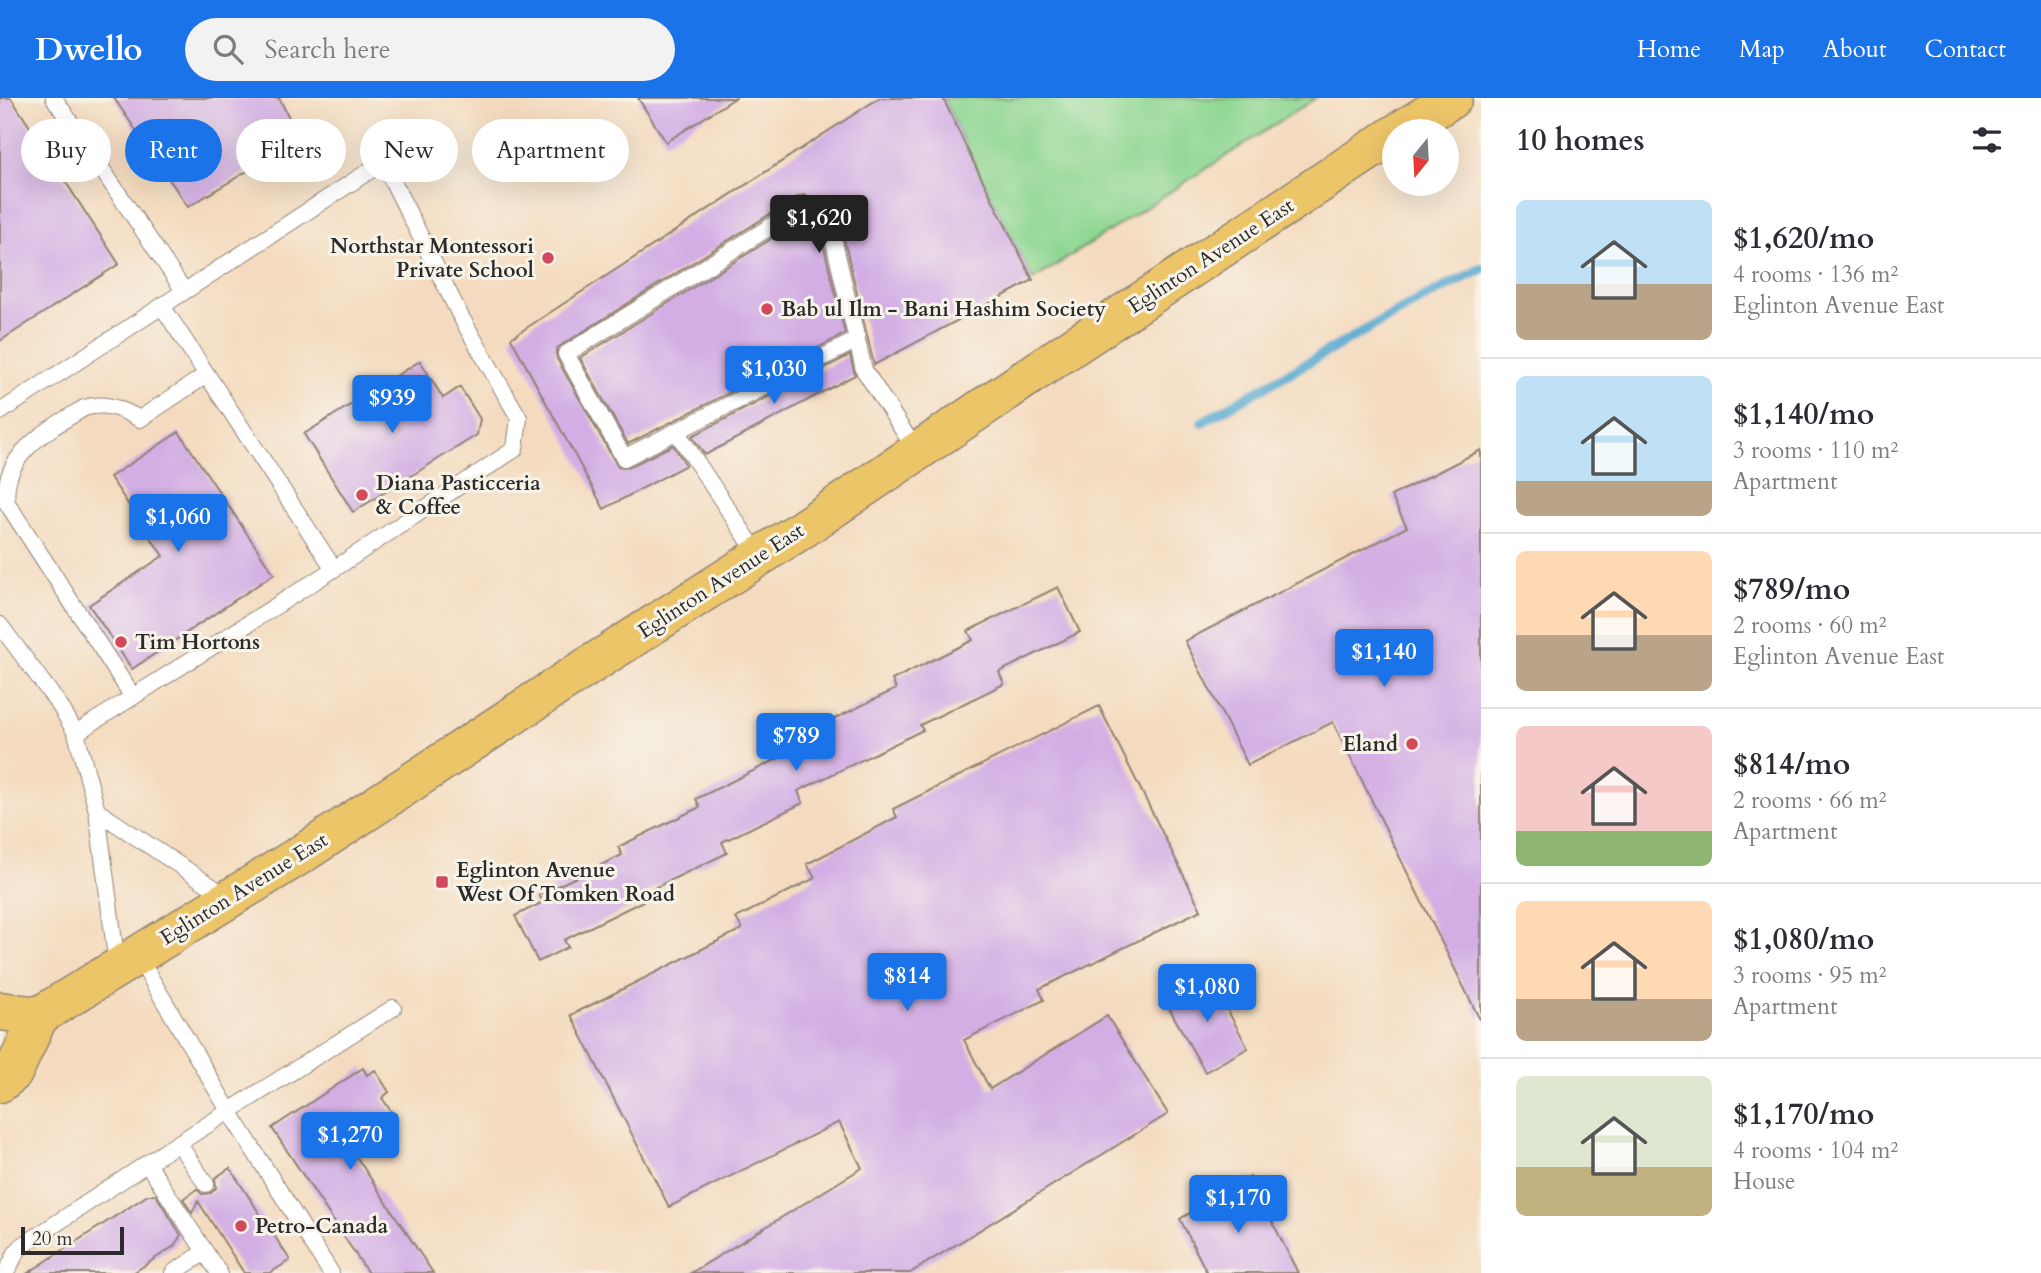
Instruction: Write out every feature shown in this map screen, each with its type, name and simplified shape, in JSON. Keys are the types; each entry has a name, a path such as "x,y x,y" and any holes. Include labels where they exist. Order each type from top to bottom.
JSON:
{"main road":[{"path":"1418,119 1452,98"},
{"name":"Eglinton Avenue East","path":"39,1016 305,852 918,452 1382,143"},
{"path":"0,1010 39,1016 13,1073 0,1083"}],"lane":[{"path":"54,98 184,292"},
{"path":"0,412 383,162 461,317 519,418 515,449 334,569 76,733"},
{"path":"855,341 624,458 566,354 805,205 834,242 855,341 864,370 918,452"},
{"path":"162,306 334,569"},
{"path":"133,696 7,503 3,481 7,466 23,446 84,408 103,404 140,419 206,375"},
{"path":"676,431 759,556"},
{"path":"0,625 60,706 76,733 97,811 127,961 229,1111 331,1273"},
{"path":"97,811 229,899"},
{"path":"6,1273 22,1246 178,1143 393,1008"},
{"path":"178,1143 206,1184"},
{"path":"147,1163 219,1273"},
{"path":"173,1273 205,1252"}],"green space":[{"path":"943,98 1316,98 1033,280"}],"building":[{"path":"0,98 11,98 25,119 21,119 21,182 66,182 119,264 0,341"},
{"path":"114,98 279,98 290,119 236,119 236,178 188,207 171,182 222,182 222,119 128,119"},
{"path":"638,98 735,98 666,142"},
{"path":"879,98 943,98 1033,280 874,365 844,239 813,198 799,196 557,348 557,359 618,467 629,467 673,445 686,465 604,509 511,338"},
{"path":"803,219 824,247 845,334 628,444 580,358"},
{"path":"850,355 855,375 705,455 692,436"},
{"path":"420,361 443,398 460,387 480,419 477,435 353,512 304,434"},
{"path":"179,432 274,574 132,669 89,605 163,556 110,477"},
{"name":"Eland","path":"1481,450 1481,1022 1333,722 1248,765 1185,641 1407,527 1391,496"},
{"path":"1058,587 1080,632 999,672 1004,684 920,725 923,730 798,791 803,803 722,842 727,853 646,892 649,898 564,940 568,947 538,962 515,916 543,902 539,895 622,855 618,847 700,807 696,799 816,740 811,730 896,689 892,680 973,640 968,631"},
{"path":"1099,706 1201,910 1039,989 1044,1000 964,1040 990,1089 1107,1016 1168,1114 910,1273 691,1273 862,1168 839,1122 669,1207 571,1015 742,929 736,918 815,878 807,864 897,817 893,809"},
{"path":"1209,976 1248,1048 1205,1072 1165,1001"},
{"path":"363,1068 367,1075 375,1070 389,1092 382,1098 393,1114 348,1144 433,1273 368,1273 272,1128"},
{"name":"Petro-Canada","path":"230,1168 290,1260 270,1273 244,1273 198,1201 192,1213 183,1199 197,1189 202,1194 211,1193 216,1188 215,1178"},
{"path":"1250,1177 1298,1273 1207,1273 1180,1219"},
{"path":"148,1195 156,1195 181,1235 174,1246 133,1273 28,1273"}],"waterway":[{"path":"1202,422 1412,304 1481,269"}],"place":[{"name":"Northstar Montessori Private School","path":"548,258"},
{"name":"Bab ul Ilm - Bani Hashim Society","path":"767,309"},
{"name":"Diana Pasticceria & Coffee","path":"362,495"},
{"name":"Tim Hortons","path":"121,642"},
{"name":"Eland","path":"1412,744"},
{"name":"Eglinton Avenue West Of Tomken Road","path":"442,882"},
{"name":"Petro-Canada","path":"241,1226"}]}
